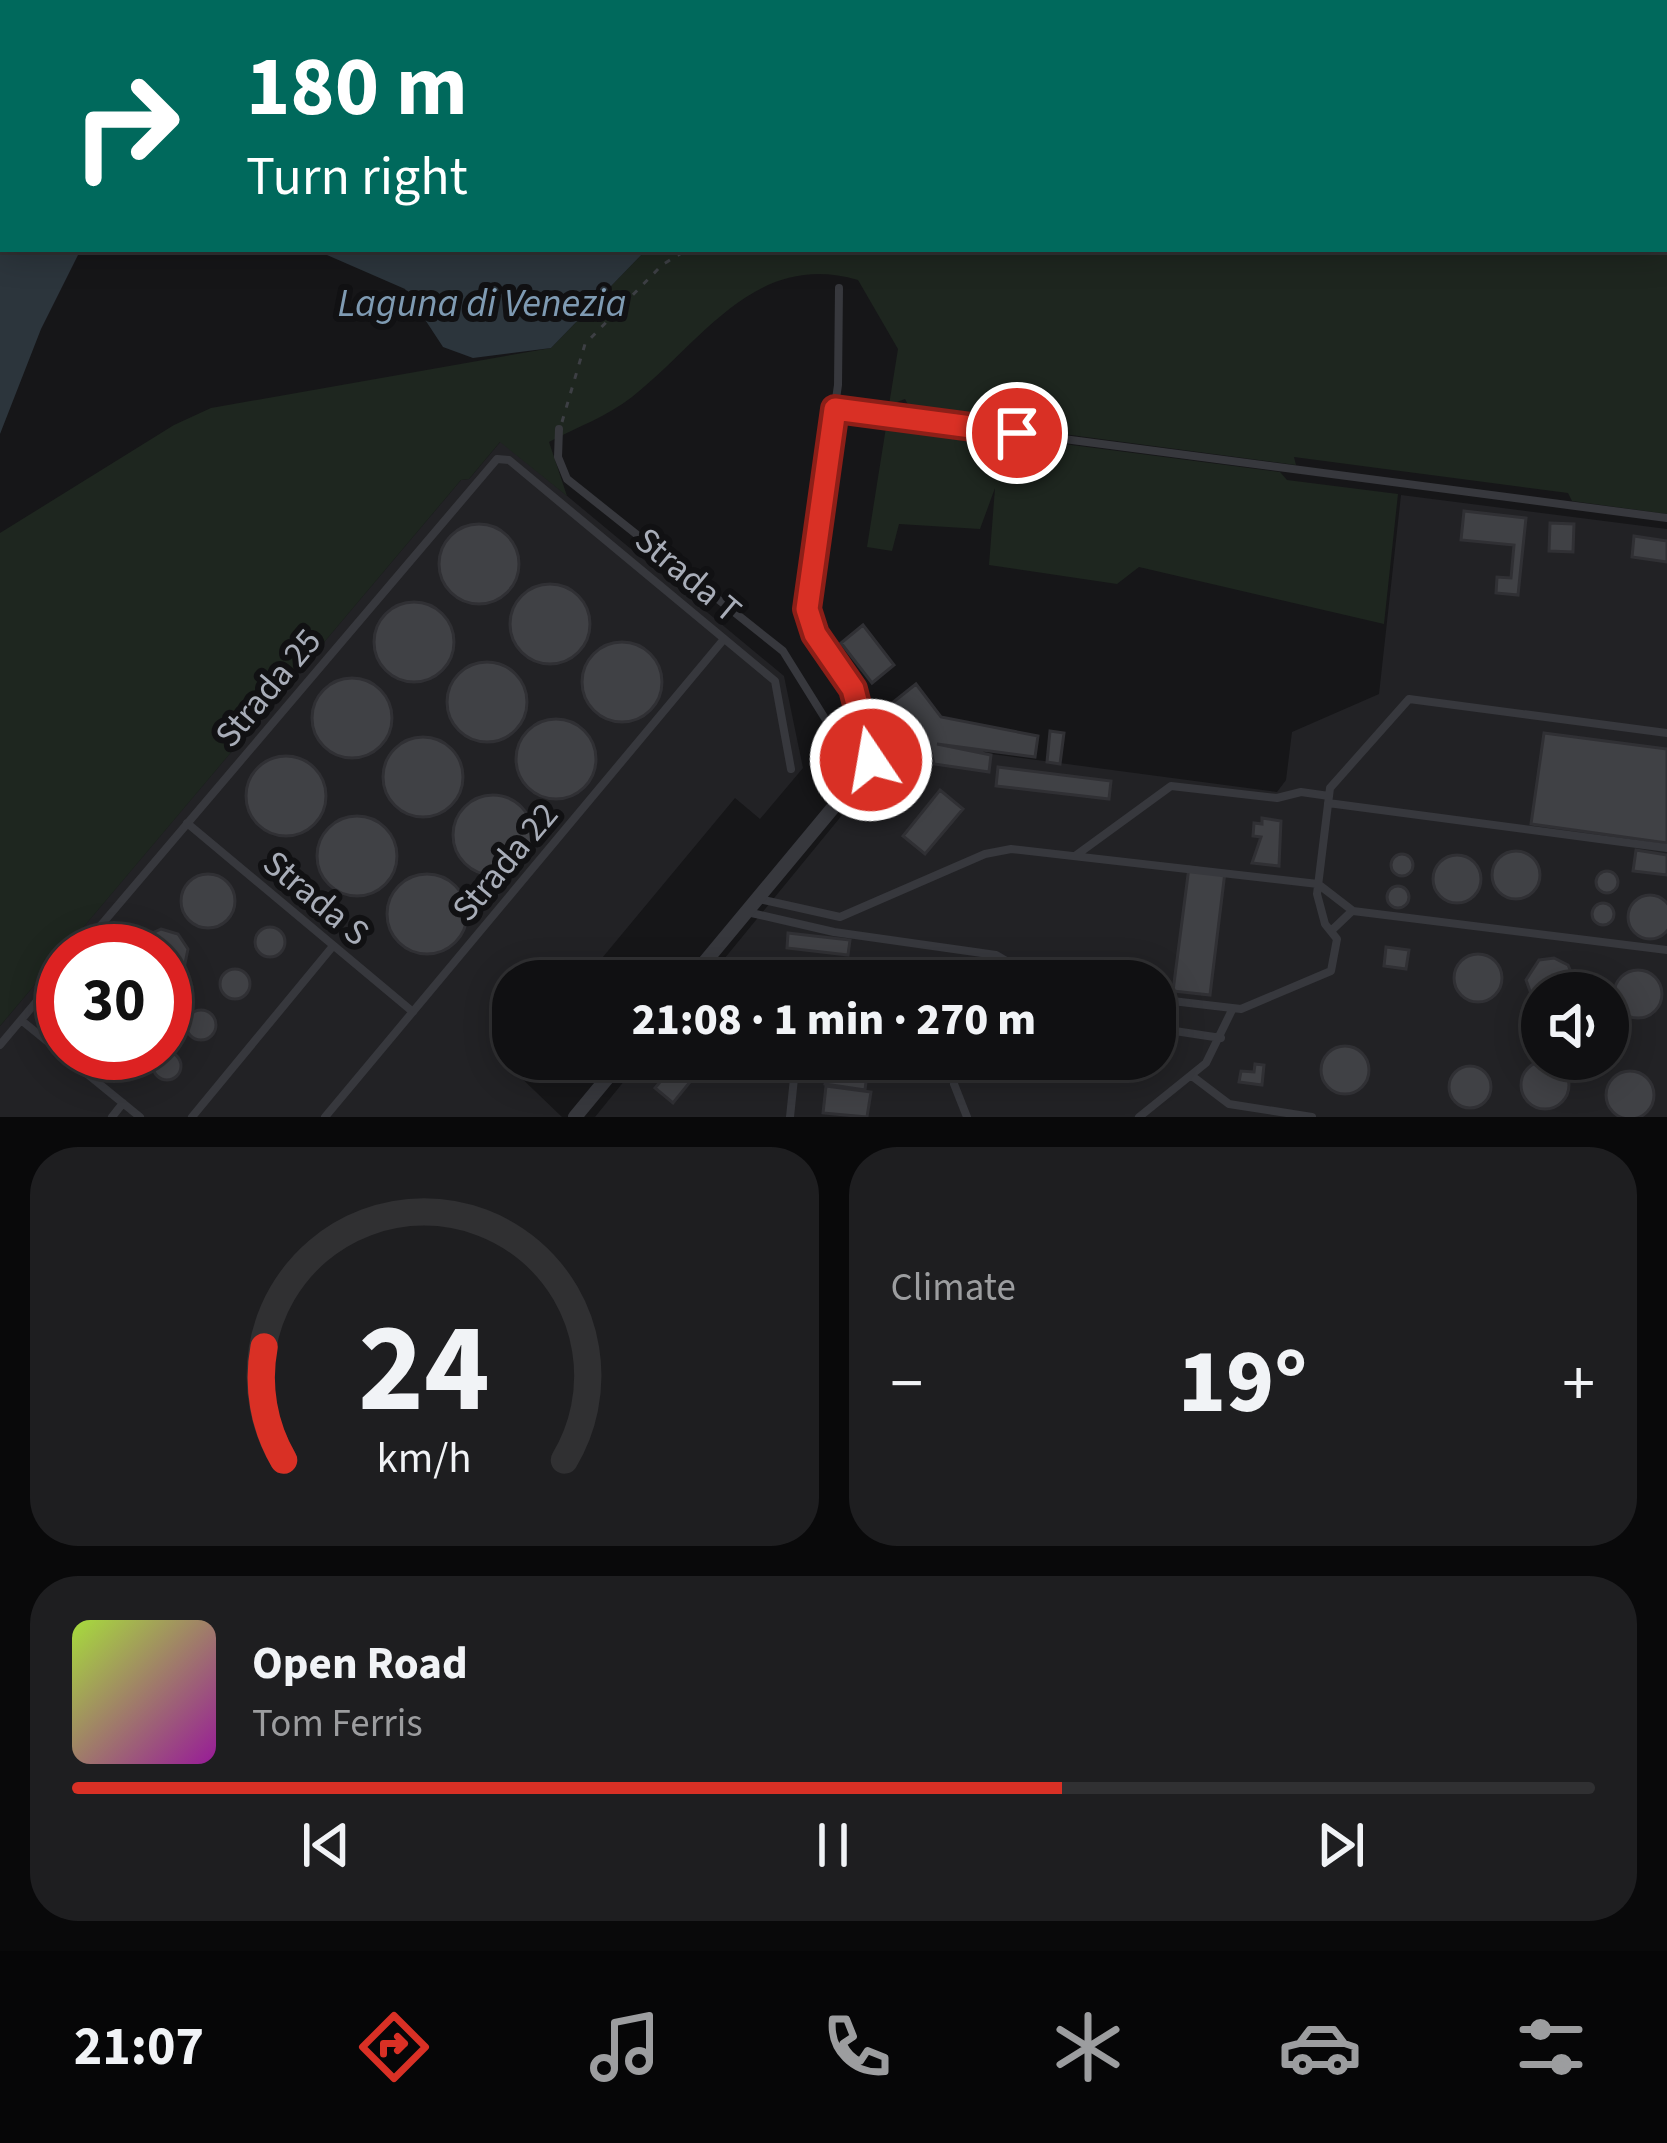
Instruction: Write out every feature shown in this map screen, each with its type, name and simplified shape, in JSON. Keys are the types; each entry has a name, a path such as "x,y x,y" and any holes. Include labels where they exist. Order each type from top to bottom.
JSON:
{"street":[{"path":"706,960 866,769 871,755 862,743 843,756 832,809"},
{"path":"843,756 853,772 866,769"},
{"path":"575,1117 606,1080"}],"lane":[{"path":"839,288 835,409 807,609 815,634 859,705 862,743"},
{"path":"835,409 1667,518"},
{"path":"559,429 558,457 576,489 783,651 843,756"},
{"name":"Strada T","path":"497,459 509,460 775,681 791,769"},
{"name":"Strada 25","path":"102,924 497,459"},
{"name":"Strada 22","path":"325,1117 724,639"},
{"path":"1176,1002 1232,1010 1325,976 1337,958 1337,939 1319,905 1318,884 1335,776 1409,699 1667,733"},
{"path":"1074,857 1171,786 1277,798 1301,792 1329,800 1667,848"},
{"name":"Strada S","path":"187,824 413,1012"},
{"path":"752,905 840,917 995,850 1318,884 1353,911 1667,950"},
{"path":"752,905 833,932 1004,960"},
{"path":"1331,931 1339,918 1353,911"},
{"path":"192,1117 333,946"},
{"path":"0,1045 36,1002"},
{"path":"1138,1117 1192,1076 1221,1038 1232,1010"},
{"path":"21,1020 140,1117"},
{"path":"1176,1031 1221,1038"},
{"path":"1192,1076 1229,1105 1312,1117"},
{"path":"790,1117 794,1080"},
{"path":"954,1080 967,1117"},
{"path":"112,1117 123,1103"}],"path":[{"path":"559,429 586,344 662,265 683,252"}],"shaded area":[{"path":"644,252 1667,252 1667,514 1572,501 1568,493 1294,457 1296,465 913,414 905,399 889,405 898,349 858,280 822,274 789,278 760,289 733,306 623,404 549,442 567,496 500,442 469,479 461,480 86,924 36,924 36,983 0,1026 0,533 174,425 211,408 551,348"},
{"path":"887,421 1280,472 1287,480 1398,494 1384,624 1139,567 1117,584 989,565 995,488 980,529 899,524 892,551 867,547"},
{"path":"501,441 784,676 803,768 760,819 735,798 600,960 492,960 492,1080 523,1080 562,1117 0,1117 0,1026 36,983 36,1080 192,1080 192,924 86,924 461,480 469,479"},
{"path":"1401,495 1667,529 1667,1117 595,1117 625,1080 1176,1080 1176,960 723,960 902,742 1277,792 1286,780 1292,732 1379,694"}],"water":[{"path":"0,252 80,252 41,329 0,434"},
{"name":"Laguna di Venezia","path":"644,252 551,348 473,358 443,347 405,289 327,255"}],"building":[{"path":"1464,511 1526,518 1518,595 1496,593 1497,577 1511,578 1514,545 1461,540"},
{"path":"1550,523 1574,524 1573,552 1549,551"},
{"path":"479,524 507,536 519,564 507,592 479,604 451,592 439,564 451,536"},
{"path":"1634,536 1667,541 1667,562 1632,557"},
{"path":"550,584 578,596 590,624 578,652 550,664 522,652 510,624 522,596"},
{"path":"414,602 442,614 454,642 442,670 414,682 386,670 374,642 386,614"},
{"path":"863,625 894,665 872,683 841,643"},
{"path":"622,642 650,654 662,682 650,710 622,722 594,710 582,682 594,654"},
{"path":"487,662 515,674 527,702 515,730 487,742 459,730 447,702 459,674"},
{"path":"352,678 380,690 392,718 380,746 352,758 324,746 312,718 324,690"},
{"path":"916,684 941,717 1038,736 1035,757 937,744 991,755 989,772 934,764 932,755 902,791 880,773 907,741 877,715"},
{"path":"556,719 584,731 596,759 584,787 556,799 528,787 516,759 528,731"},
{"path":"1050,731 1064,733 1060,764 1047,762"},
{"path":"1544,733 1667,749 1667,843 1531,824"},
{"path":"423,737 451,749 463,777 451,805 423,817 395,805 383,777 395,749"},
{"path":"286,756 314,768 326,796 314,824 286,836 258,824 246,796 258,768"},
{"path":"998,767 1111,781 1109,799 996,786"},
{"path":"940,790 963,809 925,854 903,836"},
{"path":"493,795 521,807 533,835 521,863 493,875 465,863 453,835 465,807"},
{"path":"357,816 385,828 397,856 385,884 357,896 329,884 317,856 329,828"},
{"path":"1262,818 1281,821 1279,866 1252,863 1261,837 1253,836 1254,823 1262,824"},
{"path":"1636,850 1667,855 1667,875 1633,871"},
{"path":"1516,851 1533,858 1540,875 1533,892 1516,899 1499,892 1492,875 1499,858"},
{"path":"1402,854 1413,865 1402,876 1391,865"},
{"path":"1457,855 1474,862 1481,879 1474,896 1457,903 1440,896 1433,879 1440,862"},
{"path":"1189,867 1225,872 1210,995 1176,991"},
{"path":"1607,871 1618,882 1607,893 1596,882"},
{"path":"208,874 227,882 235,901 227,920 208,928 189,920 181,901 189,882"},
{"path":"427,874 455,886 467,914 455,942 427,954 399,942 387,914 399,886"},
{"path":"1398,886 1409,897 1398,908 1387,897"},
{"path":"1650,895 1665,902 1665,932 1650,939 1635,932 1628,917 1635,902"},
{"path":"1603,903 1614,914 1603,925 1592,914"},
{"path":"270,927 285,942 270,957 255,942"},
{"path":"788,933 850,940 848,955 787,948"},
{"path":"1386,947 1409,950 1406,969 1384,966"},
{"path":"1478,954 1495,961 1502,978 1495,995 1478,1002 1461,995 1454,978 1461,961"},
{"path":"1554,958 1571,972 1531,972 1539,960"},
{"path":"235,969 250,984 235,999 220,984"},
{"path":"1647,971 1661,985 1661,1003 1655,1011 1647,1017 1629,1017 1628,972"},
{"path":"201,1010 214,1019 211,1035 201,1040 192,1036 192,1014"},
{"path":"1345,1046 1362,1053 1369,1070 1362,1087 1345,1094 1328,1087 1321,1070 1328,1053"},
{"path":"1255,1064 1264,1065 1262,1085 1239,1082 1241,1071 1254,1072"},
{"path":"1470,1066 1485,1072 1491,1087 1485,1102 1470,1108 1455,1102 1449,1087 1455,1072"},
{"path":"1630,1071 1647,1078 1654,1095 1647,1112 1621,1117 1613,1112 1606,1095 1612,1080 1629,1080"},
{"path":"662,1080 692,1080 673,1103 655,1088"},
{"path":"826,1080 866,1080 865,1090 825,1084"},
{"path":"1522,1080 1568,1080 1568,1094 1554,1108 1536,1108 1522,1094"},
{"path":"826,1086 871,1092 867,1117 823,1113"}],"route":[{"path":"871,760 862,743 853,689 815,634 807,609 835,409 1017,433"}]}
